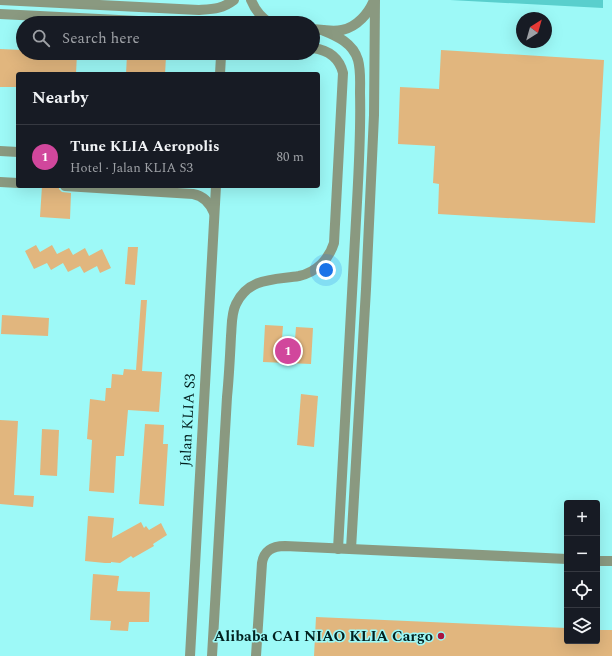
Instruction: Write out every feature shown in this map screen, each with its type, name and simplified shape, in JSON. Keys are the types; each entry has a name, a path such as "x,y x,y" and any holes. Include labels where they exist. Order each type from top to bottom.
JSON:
{"street":[{"path":"0,0 199,10 214,10 221,8 234,0"},
{"path":"251,0 253,7 260,16"},
{"path":"320,30 341,31 353,26 367,13 375,0"},
{"path":"351,549 366,289 374,115 375,0"},
{"path":"0,14 40,16"},
{"path":"320,31 339,37 348,45 355,52 360,68 361,118 338,549"},
{"path":"212,656 233,314 236,304 242,294 251,287 271,279 306,274 315,269 329,256 334,242 343,72 340,63 333,56 320,50"},
{"path":"220,72 221,60"},
{"path":"0,150 16,152"},
{"path":"0,182 16,183"},
{"path":"97,188 199,195 209,202 215,215"},
{"name":"Jalan KLIA S3","path":"190,656 216,188"},
{"path":"256,656 262,563 264,554 270,548 280,546 564,559"},
{"path":"600,561 612,561"}],"water":[{"path":"450,0 603,0 603,8"}],"building":[{"path":"0,49 16,50 16,60 77,60 76,72 16,72 16,87 0,87"},
{"path":"441,50 604,60 595,223 438,214 439,184 433,183 435,146 398,144 400,87 439,89"},
{"path":"127,60 166,60 165,72 126,72"},
{"path":"42,188 59,188 62,192 71,193 70,219 40,217"},
{"path":"36,245 40,252 52,245 57,254 69,248 73,255 85,248 89,256 102,249 111,268 100,273 97,266 84,273 80,266 68,272 63,263 51,270 47,263 34,269 25,251"},
{"path":"128,247 138,247 135,285 125,284"},
{"path":"141,300 147,300 142,371 162,372 159,412 128,410 124,456 116,456 114,493 89,491 92,440 87,439 90,399 105,401 106,388 111,388 112,374 123,375 124,369 136,370"},
{"path":"2,315 49,318 48,336 1,334"},
{"path":"265,325 283,326 282,339 295,340 296,327 313,328 311,364 263,362"},
{"path":"301,394 318,396 314,447 297,445"},
{"path":"0,420 18,421 14,495 34,496 33,507 0,504"},
{"path":"145,424 164,425 163,444 168,444 164,506 139,504"},
{"path":"42,429 59,430 57,476 40,475"},
{"path":"88,516 114,518 112,538 141,522 144,528 146,526 149,530 161,523 167,535 153,544 154,546 133,558 131,556 120,563 85,561"},
{"path":"93,574 119,576 117,591 150,592 149,622 129,622 128,631 110,630 111,621 90,620"},
{"name":"Alibaba CAI NIAO KLIA Cargo","path":"316,617 564,628 564,644 600,644 600,630 612,630 612,656 314,656"}],"place":[{"name":"Tune KLIA Aeropolis","path":"288,351"},
{"name":"Alibaba CAI NIAO KLIA Cargo","path":"441,636"}]}
